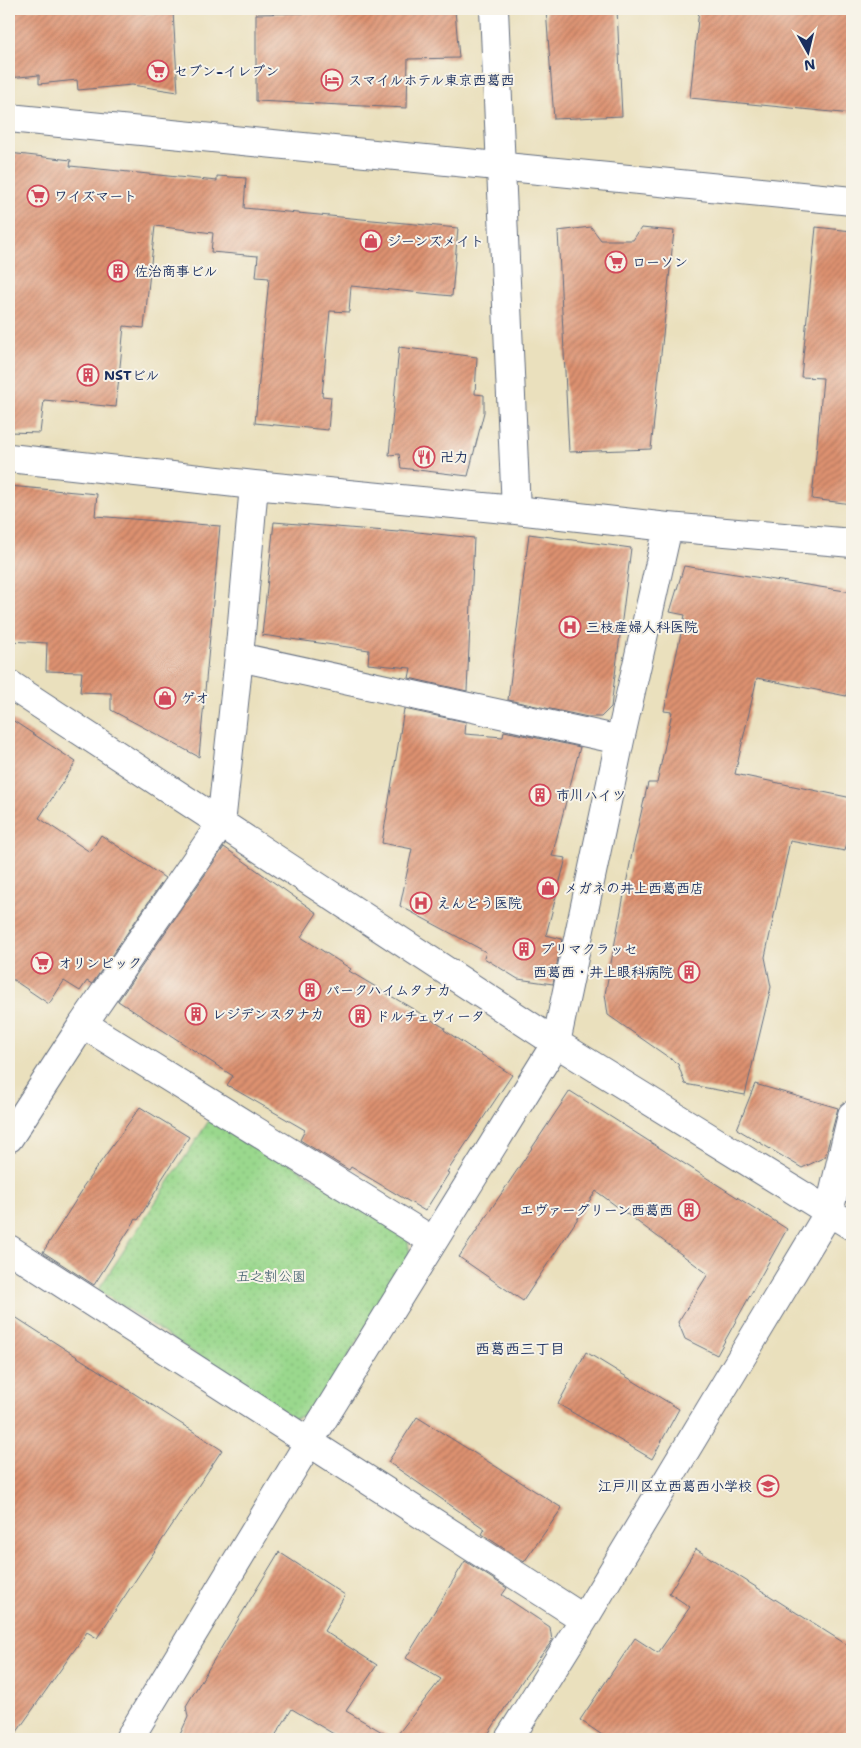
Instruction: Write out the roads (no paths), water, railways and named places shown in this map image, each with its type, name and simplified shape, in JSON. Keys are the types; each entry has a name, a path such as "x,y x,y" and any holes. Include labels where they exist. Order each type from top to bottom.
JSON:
{"street":[{"path":"494,9 516,510"},
{"path":"9,118 502,165 852,201"},
{"path":"9,458 668,527 852,543"},
{"path":"9,1138 83,1024 222,824 254,485"},
{"path":"129,1739 309,1442 556,1043 620,740 668,527"},
{"path":"239,657 620,740"},
{"path":"9,684 556,1043 852,1226"},
{"path":"83,1024 433,1241"},
{"path":"509,1739 584,1619 829,1212 852,1115"},
{"path":"9,1249 584,1619"}],"place":[{"name":"セブン-イレブン","path":"158,71"},
{"name":"スマイルホテル東京西葛西","path":"332,80"},
{"name":"ワイズマート","path":"38,196"},
{"name":"ジーンズメイト","path":"371,241"},
{"name":"ローソン","path":"616,262"},
{"name":"佐治商事ビル","path":"118,271"},
{"name":"NSTビル","path":"88,375"},
{"name":"卍力","path":"424,457"},
{"name":"三枝産婦人科医院","path":"570,627"},
{"name":"ゲオ","path":"165,698"},
{"name":"市川ハイツ","path":"540,795"},
{"name":"メガネの井上西葛西店","path":"548,888"},
{"name":"えんどう医院","path":"421,903"},
{"name":"プリマクラッセ","path":"524,949"},
{"name":"オリンピック","path":"42,963"},
{"name":"西葛西・井上眼科病院","path":"689,972"},
{"name":"パークハイムタナカ","path":"310,990"},
{"name":"レジデンスタナカ","path":"196,1014"},
{"name":"ドルチェヴィータ","path":"360,1016"},
{"name":"エヴァーグリーン西葛西","path":"689,1210"},
{"name":"江戸川区立西葛西小学校","path":"768,1486"}],"district":[{"name":"西葛西三丁目","path":"520,1349"}],"park label":[{"name":"五之割公園","path":"271,1276"}]}
